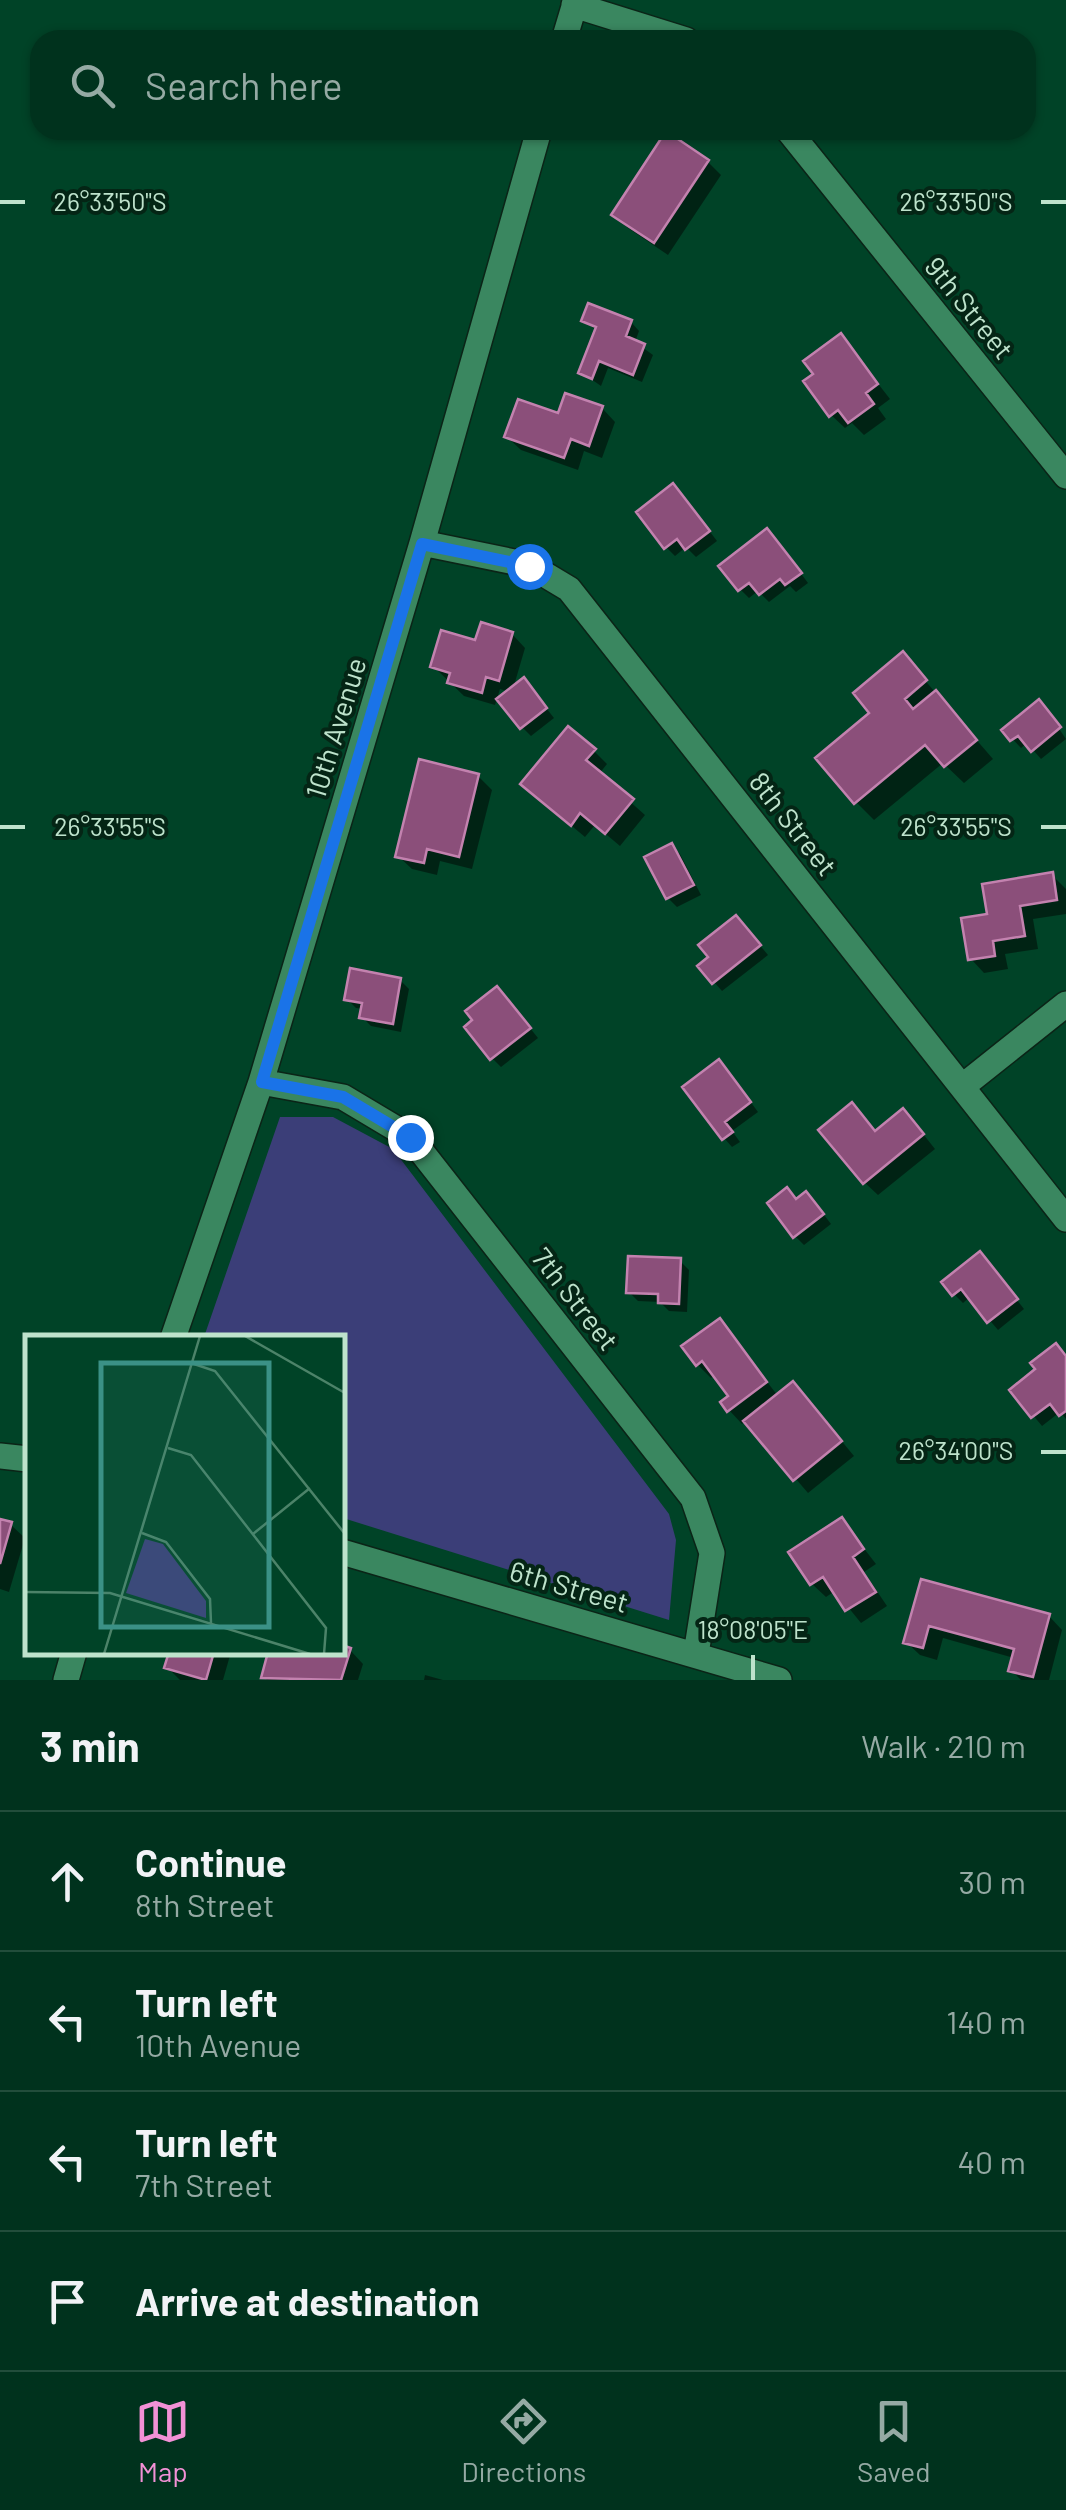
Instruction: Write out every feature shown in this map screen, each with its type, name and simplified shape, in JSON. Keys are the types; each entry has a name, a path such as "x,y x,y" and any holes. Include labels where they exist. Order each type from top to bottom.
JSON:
{"street":[{"path":"567,30 575,3 656,30"},
{"name":"10th Avenue","path":"174,1335 262,1082 422,544 536,140"},
{"name":"9th Street","path":"796,140 1066,476"},
{"name":"8th Street","path":"422,544 529,566 569,589 1066,1219"},
{"path":"963,1086 1066,1004"},
{"name":"7th Street","path":"262,1082 343,1097 410,1137 693,1498 712,1552 696,1654"},
{"path":"0,1456 25,1459"},
{"name":"6th Street","path":"345,1553 778,1680"},
{"path":"66,1680 73,1655"}],"shaded area":[{"path":"280,1117 333,1117 393,1149 669,1514 676,1540 669,1620 345,1519 345,1335 205,1335"}],"building":[{"path":"660,140 679,140 709,160 654,243 611,215"},
{"path":"588,303 632,320 626,336 645,344 633,375 599,361 592,379 578,373 596,327 581,321"},
{"path":"841,333 878,384 866,393 874,404 848,423 838,410 829,417 803,381 813,374 803,361"},
{"path":"565,393 603,406 589,446 571,439 564,458 504,437 518,399 558,413"},
{"path":"673,483 710,531 685,550 677,539 664,549 636,512"},
{"path":"767,528 802,573 785,585 780,579 759,595 749,583 738,591 718,566"},
{"path":"481,622 513,632 499,681 486,677 482,693 447,683 450,673 430,667 441,630 475,640"},
{"path":"903,651 927,680 905,699 913,709 936,690 977,740 944,767 925,745 854,804 815,758 869,713 853,693"},
{"path":"524,677 547,708 520,729 496,699"},
{"path":"1039,699 1061,727 1031,752 1018,736 1010,741 1001,730"},
{"path":"568,726 596,749 586,760 634,799 605,834 580,813 571,826 520,784"},
{"path":"419,759 479,774 459,857 427,849 424,863 395,857"},
{"path":"672,843 694,885 666,899 644,857"},
{"path":"1053,872 1057,900 1020,906 1025,936 993,941 995,956 968,960 961,918 987,914 982,884"},
{"path":"736,915 761,945 712,984 697,966 708,957 698,945"},
{"path":"350,968 401,978 393,1024 359,1018 362,1003 344,1000"},
{"path":"497,986 531,1028 490,1060 464,1027 472,1020 465,1011"},
{"path":"719,1059 751,1102 725,1122 733,1132 722,1140 682,1087"},
{"path":"852,1102 875,1131 903,1108 924,1134 863,1184 818,1130"},
{"path":"787,1187 796,1199 806,1191 824,1214 793,1238 767,1203"},
{"path":"980,1251 1018,1299 987,1323 961,1289 952,1296 941,1282"},
{"path":"628,1256 681,1258 679,1304 658,1303 658,1294 626,1293"},
{"path":"720,1318 767,1382 727,1412 720,1402 728,1396 702,1361 696,1366 681,1346"},
{"path":"1056,1343 1066,1356 1066,1411 1059,1416 1050,1404 1031,1418 1009,1390 1035,1369 1030,1363"},
{"path":"793,1381 842,1441 793,1481 743,1421"},
{"path":"842,1517 864,1549 853,1557 876,1592 845,1611 823,1577 810,1585 788,1552"},
{"path":"0,1519 12,1522 0,1564"},
{"path":"921,1579 1050,1614 1033,1677 1008,1671 1014,1649 929,1626 923,1648 903,1643"},
{"path":"345,1646 351,1648 341,1680 261,1678 267,1655 345,1655"},
{"path":"168,1655 213,1655 206,1680 164,1668"}],"route":[{"path":"410,1137 343,1097 262,1082 422,544 529,566"}]}
